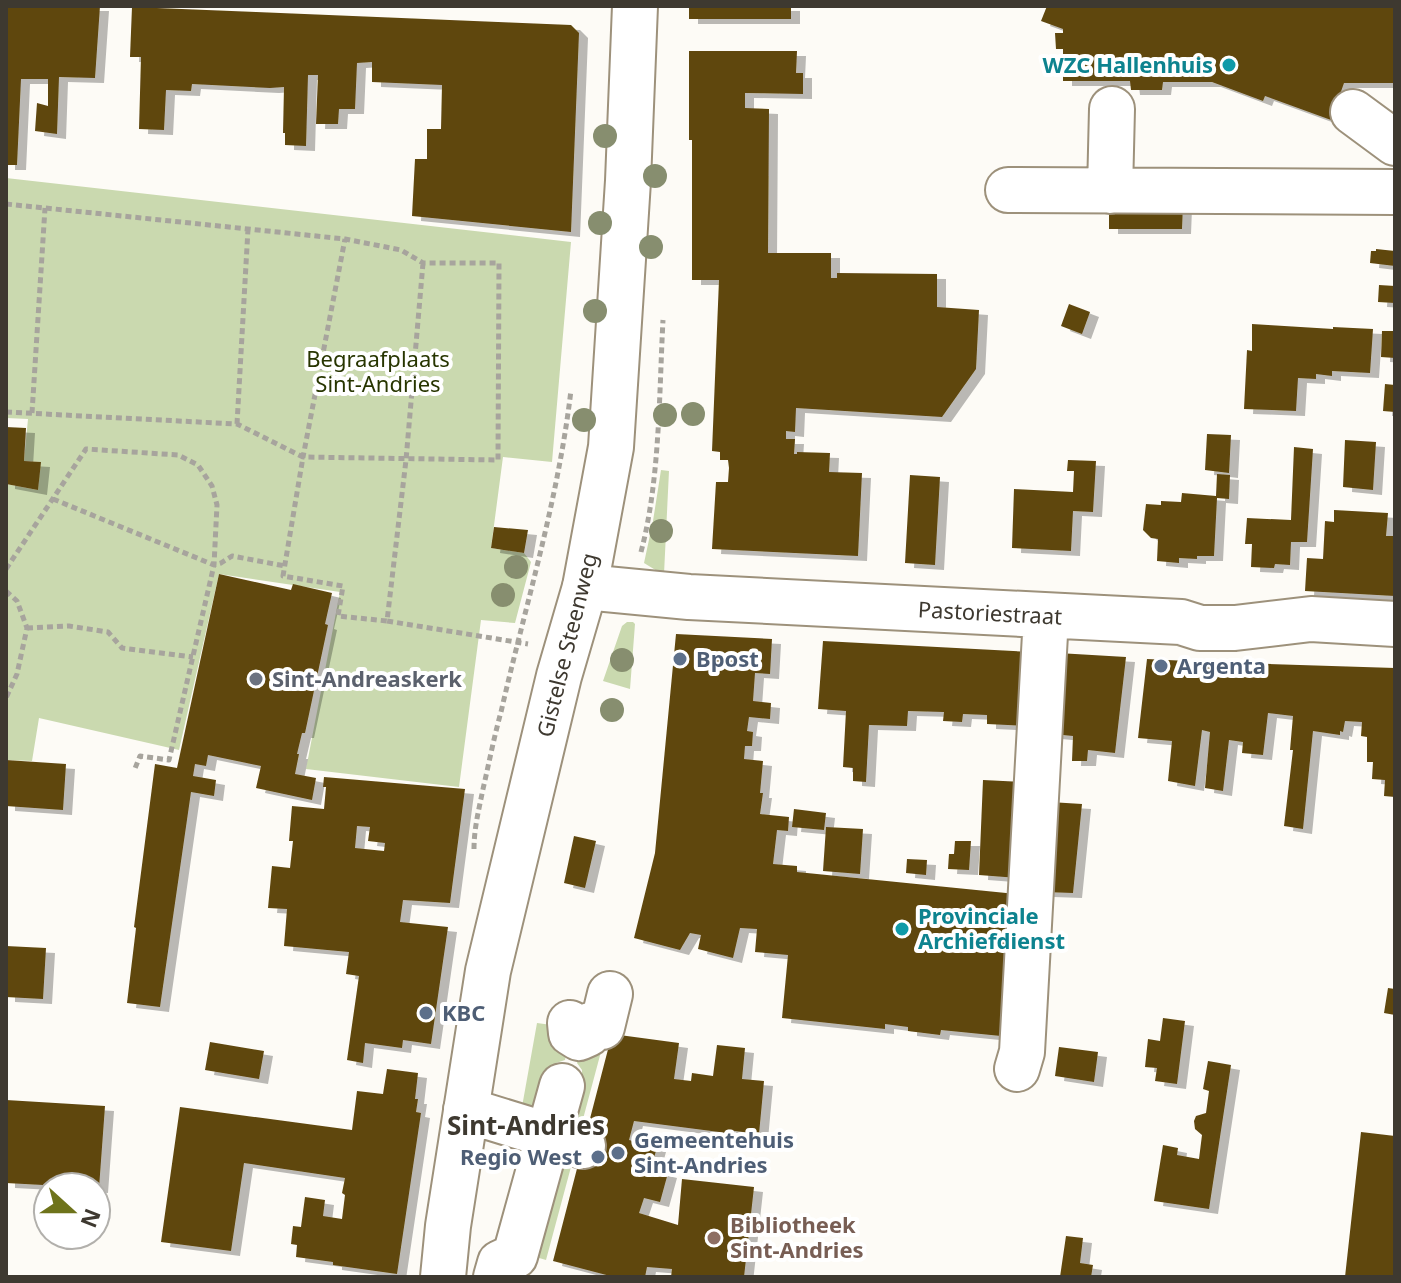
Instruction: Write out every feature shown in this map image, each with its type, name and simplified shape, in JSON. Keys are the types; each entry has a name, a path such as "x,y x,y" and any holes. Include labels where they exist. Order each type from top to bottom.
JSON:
{"main road":[{"name":"Gistelse Steenweg","path":"443,1277 448,1226 488,971 559,676 585,587 611,447 628,181 628,10"},
{"path":"1110,191 1112,109"},
{"path":"1353,112 1395,143"},
{"path":"1008,190 1395,192"},
{"name":"Pastoriestraat","path":"585,587 689,597 1181,622 1200,628 1248,627 1311,619 1395,624"},
{"path":"1017,1069 1022,1052 1046,616"},
{"path":"496,1277 500,1263 515,1256 566,1140 569,1053 585,1036 590,1025 602,1027 610,994"},
{"path":"466,1110 566,1140"}],"path":[{"path":"6,204 345,239 401,250 423,263 499,263 498,460 303,457 237,424 6,412"},
{"path":"32,413 45,208"},
{"path":"237,424 248,229"},
{"path":"345,239 283,576 343,586 338,616 517,641 557,653 559,676"},
{"path":"387,621 406,460 423,263"},
{"path":"474,859 474,832 517,641 549,523 566,435 573,376"},
{"path":"6,569 86,449 178,455 198,465 212,486 217,505 214,565 169,760 140,756 134,771"},
{"path":"53,499 214,565 232,556 285,566"},
{"path":"6,591 17,601 27,628 17,674 6,698"},
{"path":"27,628 69,626 108,632 122,648 193,657"}],"green space":[{"name":"Begraafplaats Sint-Andries","path":"6,178 571,242 552,462 503,457 491,548 524,553 531,562 515,623 481,620 459,787 306,769 340,592 219,574 179,750 39,718 32,761 6,760 6,484 38,490 40,462 24,461 28,419 6,418"},
{"path":"661,470 669,471 664,574 644,563"},
{"path":"627,622 635,624 630,689 603,681 622,626"},
{"path":"537,1023 566,1027 570,1039 565,1060 556,1063 551,1070 548,1116 520,1118"},
{"path":"606,1033 579,1134 568,1131 582,1080 582,1070 577,1063 582,1042"},
{"path":"575,1152 546,1260 529,1255 551,1154"}],"building":[{"path":"6,6 100,6 95,78 59,77 57,134 35,131 37,103 48,106 48,79 21,79 17,165 6,165"},
{"path":"689,6 791,6 791,19 689,19"},
{"name":"WZC Hallenhuis","path":"1047,6 1395,6 1395,83 1344,83 1331,120 1265,96 1263,101 1212,82 1163,82 1162,90 1131,90 1130,81 1063,81 1063,49 1056,49 1055,33 1063,33 1063,29 1041,21"},
{"path":"132,7 571,25 579,33 571,232 412,216 415,159 427,159 427,129 441,129 442,85 372,82 372,62 357,63 355,109 339,109 338,124 316,124 318,75 308,75 306,146 285,145 284,87 192,84 191,91 166,90 164,130 139,129 141,57 130,57"},
{"path":"689,51 797,51 796,73 803,73 803,94 745,93 745,108 769,109 768,253 831,253 831,278 837,278 837,273 937,274 937,307 979,310 976,369 942,417 796,408 795,432 786,431 786,439 795,439 794,454 830,453 829,472 862,473 858,556 712,549 716,482 728,482 729,468 728,460 720,460 720,452 712,451 719,280 692,280"},
{"path":"1109,204 1183,204 1182,229 1109,229"},
{"path":"1371,251 1395,251 1395,266 1370,263"},
{"path":"1379,285 1395,286 1395,303 1378,302"},
{"path":"1069,304 1090,312 1082,334 1061,326"},
{"path":"1252,324 1373,329 1370,373 1332,371 1332,376 1316,374 1316,379 1298,378 1296,411 1244,409 1247,350 1252,351"},
{"path":"1382,331 1395,331 1395,358 1381,357"},
{"path":"1385,384 1395,385 1395,412 1383,411"},
{"path":"6,427 26,428 24,461 41,462 38,490 6,484"},
{"path":"1207,434 1231,435 1229,473 1205,470"},
{"path":"1345,440 1376,442 1373,490 1343,487"},
{"path":"1294,447 1313,449 1307,542 1291,542 1290,565 1251,567 1252,544 1245,544 1247,518 1291,520"},
{"path":"1068,460 1096,461 1093,512 1073,511 1071,551 1012,548 1014,489 1073,492 1074,471 1067,471"},
{"path":"1217,474 1230,475 1229,499 1217,498 1214,556 1179,558 1179,563 1157,561 1158,539 1151,538 1143,530 1146,504 1181,502 1182,493 1216,496"},
{"path":"910,475 940,477 935,565 905,563"},
{"path":"1334,510 1388,513 1386,536 1395,536 1395,596 1305,591 1307,558 1323,559 1325,521 1334,522"},
{"path":"494,527 528,530 524,553 491,548"},
{"name":"Sint-Andreaskerk","path":"219,574 291,590 293,584 332,593 325,624 328,625 295,774 316,778 312,800 256,788 261,766 208,755 206,766 195,764 193,776 216,780 214,796 191,792 160,1007 127,1003 155,764 177,768"},
{"path":"676,634 772,639 770,674 755,673 753,701 771,703 770,719 749,717 747,731 753,732 752,746 745,746 744,759 763,761 760,814 789,817 788,831 777,830 773,864 797,866 797,872 1016,894 1001,1036 941,1030 940,1035 885,1024 885,1029 782,1018 788,955 755,952 757,929 740,928 733,958 698,949 701,935 690,933 680,950 634,938 655,853"},
{"path":"823,641 1031,652 1027,726 987,724 987,715 963,714 962,722 943,721 944,712 908,711 907,726 869,725 866,782 853,781 853,768 843,767 846,711 818,709"},
{"path":"1058,653 1126,657 1115,753 1088,750 1087,761 1072,761 1073,736 1053,734"},
{"path":"1147,659 1395,668 1395,797 1384,796 1385,780 1372,779 1373,762 1367,762 1367,737 1361,736 1362,722 1345,721 1340,735 1313,731 1303,829 1284,826 1293,750 1290,750 1293,716 1268,713 1263,755 1242,753 1243,742 1229,740 1223,791 1205,788 1210,732 1202,730 1195,786 1168,781 1172,741 1138,738"},
{"path":"6,760 66,764 63,810 6,806"},
{"path":"324,777 465,789 450,903 403,900 400,922 448,927 431,1044 403,1040 402,1048 365,1043 363,1063 347,1060 359,976 346,974 349,952 284,946 287,909 268,908 272,866 290,868 292,806 324,809 326,787 323,787","holes":["357,826 370,827 368,841 385,843 384,851 355,848"]},
{"path":"983,780 1024,782 1019,878 979,875"},
{"path":"1050,802 1082,804 1073,893 1045,892"},
{"path":"794,809 826,813 824,830 792,827"},
{"path":"826,827 863,829 860,874 823,871"},
{"path":"574,836 596,841 585,888 564,883"},
{"path":"955,841 971,841 969,870 948,869 949,854 954,854"},
{"path":"907,859 927,860 926,875 906,873"},
{"path":"6,946 46,948 43,999 6,997"},
{"path":"1388,988 1395,989 1395,1015 1384,1013"},
{"path":"1163,1018 1185,1021 1177,1084 1155,1081 1157,1068 1145,1067 1148,1039 1160,1041"},
{"name":"Gemeentehuis Sint-Andries","path":"612,1034 679,1043 674,1079 691,1081 692,1073 713,1076 717,1045 745,1048 742,1079 764,1081 759,1134 634,1121 629,1140 657,1147 651,1169 668,1173 660,1202 644,1198 639,1213 678,1225 682,1179 754,1187 744,1277 671,1277 672,1269 647,1267 645,1277 614,1277 553,1261"},
{"path":"210,1042 264,1051 259,1079 205,1070"},
{"path":"1059,1047 1098,1052 1094,1082 1055,1076"},
{"path":"1208,1061 1231,1065 1209,1209 1154,1201 1163,1145 1178,1148 1177,1155 1199,1159 1202,1135 1195,1129 1194,1121 1196,1116 1206,1113 1209,1091 1203,1089"},
{"path":"387,1069 418,1073 415,1099 418,1099 416,1112 421,1113 397,1274 296,1257 297,1245 291,1244 293,1226 301,1227 305,1197 325,1200 323,1216 342,1219 345,1178 244,1163 231,1251 161,1242 180,1107 352,1130 357,1091 383,1094"},
{"path":"6,1100 105,1106 100,1171 32,1171 32,1184 6,1183"},
{"path":"1361,1132 1395,1136 1395,1277 1345,1277"},
{"path":"1066,1236 1083,1238 1080,1263 1093,1265 1091,1277 1060,1277"}],"place":[{"name":"WZC Hallenhuis","path":"1229,65"},
{"name":"Bpost","path":"680,659"},
{"name":"Argenta","path":"1161,666"},
{"name":"Sint-Andreaskerk","path":"256,679"},
{"name":"Provinciale Archiefdienst","path":"902,929"},
{"name":"KBC","path":"426,1013"},
{"name":"Gemeentehuis Sint-Andries","path":"618,1153"},
{"name":"Regio West","path":"598,1157"},
{"name":"Bibliotheek Sint-Andries","path":"714,1238"}],"district":[{"name":"Sint-Andries","path":"526,1126"}]}
